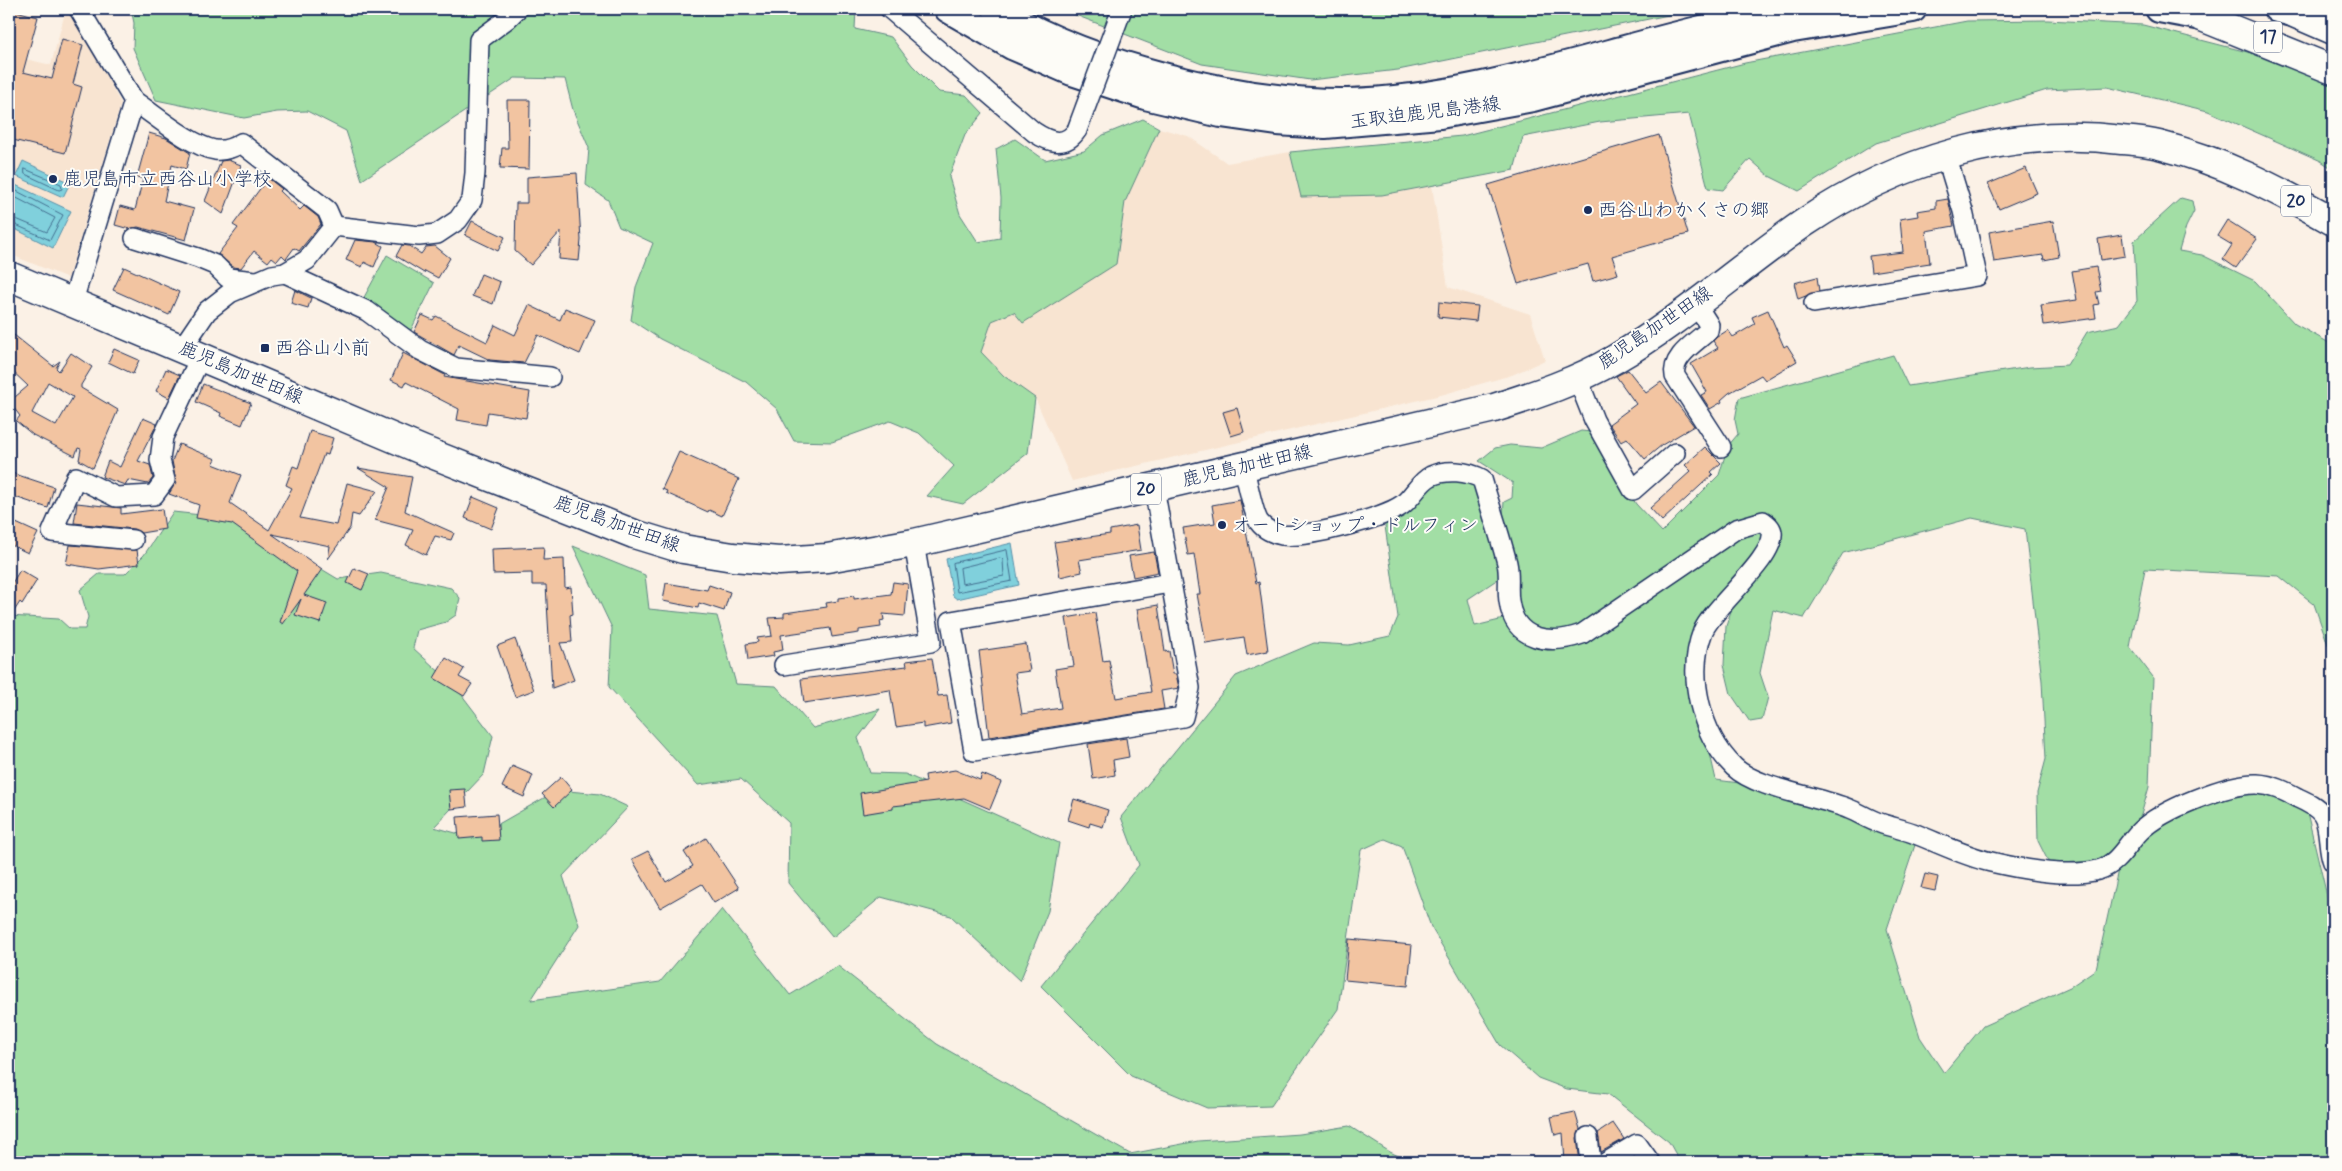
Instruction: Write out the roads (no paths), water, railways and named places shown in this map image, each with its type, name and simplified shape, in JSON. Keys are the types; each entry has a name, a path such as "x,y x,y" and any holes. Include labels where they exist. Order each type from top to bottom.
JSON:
{"main road":[{"name":"玉取迫鹿児島港線","path":"948,9 1012,46 1072,72 1145,96 1221,114 1277,122 1325,125 1440,115 1533,98 1735,42 1793,29 1913,9"},
{"name":"玉取迫鹿児島港線","path":"996,9 1076,48 1142,70 1206,87 1278,98 1350,102 1441,92 1526,76 1684,32 1784,9"},
{"path":"2159,9 2202,17 2333,70"},
{"path":"2287,11 2333,24"},
{"name":"17","path":"2287,11 2333,30"},
{"name":"17","path":"2202,17 2284,41 2333,60"},
{"name":"鹿児島加世田線","path":"9,276 73,301 422,450 634,534 683,549 733,557 779,561 827,558 914,543 1244,468 1494,408 1546,392 1614,360 1806,222 1879,181 1931,159 1997,142 2058,136 2094,136 2157,144 2215,163 2258,180 2333,221"}],"street":[{"path":"79,9 134,101 193,140 214,150 231,149 241,143 327,210 334,226"},
{"path":"334,226 419,236 437,234 458,220 472,200 475,173 479,40 517,9"},
{"path":"890,9 1034,132 1047,141 1062,142 1071,139 1077,130 1122,9"},
{"path":"73,301 134,101"},
{"path":"1814,303 1978,276 1963,211 1946,155"},
{"path":"134,540 52,532 76,477 116,497 154,495 165,480 160,460 163,436 207,311 230,293 272,274 285,273 307,260 334,226"},
{"path":"135,238 215,265 228,278 256,281"},
{"path":"285,273 367,311 420,350 456,368 550,377"},
{"path":"1695,303 1708,325 1708,331 1676,361 1674,368 1675,376 1721,447"},
{"path":"1577,377 1594,420 1634,490 1675,453"},
{"path":"1244,468 1259,522 1269,531 1282,535 1300,536 1332,529 1401,506 1424,480 1433,475 1465,472 1482,479 1510,578 1509,600 1512,616 1523,630 1534,637 1547,640 1567,639 1582,634 1736,529 1763,521 1770,527 1772,534 1771,543 1704,630 1696,661 1702,712 1711,735 1736,769 1759,781 1848,808 1880,823 1910,832 1972,857 2033,870 2077,872 2099,870 2123,854 2140,830 2154,820 2201,796 2255,784 2278,787 2313,805 2324,816 2333,862"},
{"path":"1154,488 1190,688 1183,717 974,751 952,621 1170,583"},
{"path":"784,665 931,642 914,543"},
{"path":"1588,1137 1591,1162"},
{"path":"1607,1162 1637,1144 1650,1162"}],"water":[{"path":"23,161 70,183 63,197 16,176"},
{"path":"9,182 71,211 53,248 9,226"},
{"path":"1012,543 1019,585 957,599 953,596 946,559"}],"place":[{"name":"鹿児島市立西谷山小学校","path":"53,179"},
{"name":"西谷山わかくさの郷","path":"1588,210"},
{"name":"西谷山小前","path":"265,348"},
{"name":"オートショップ・ドルフィン","path":"1222,525"}]}
